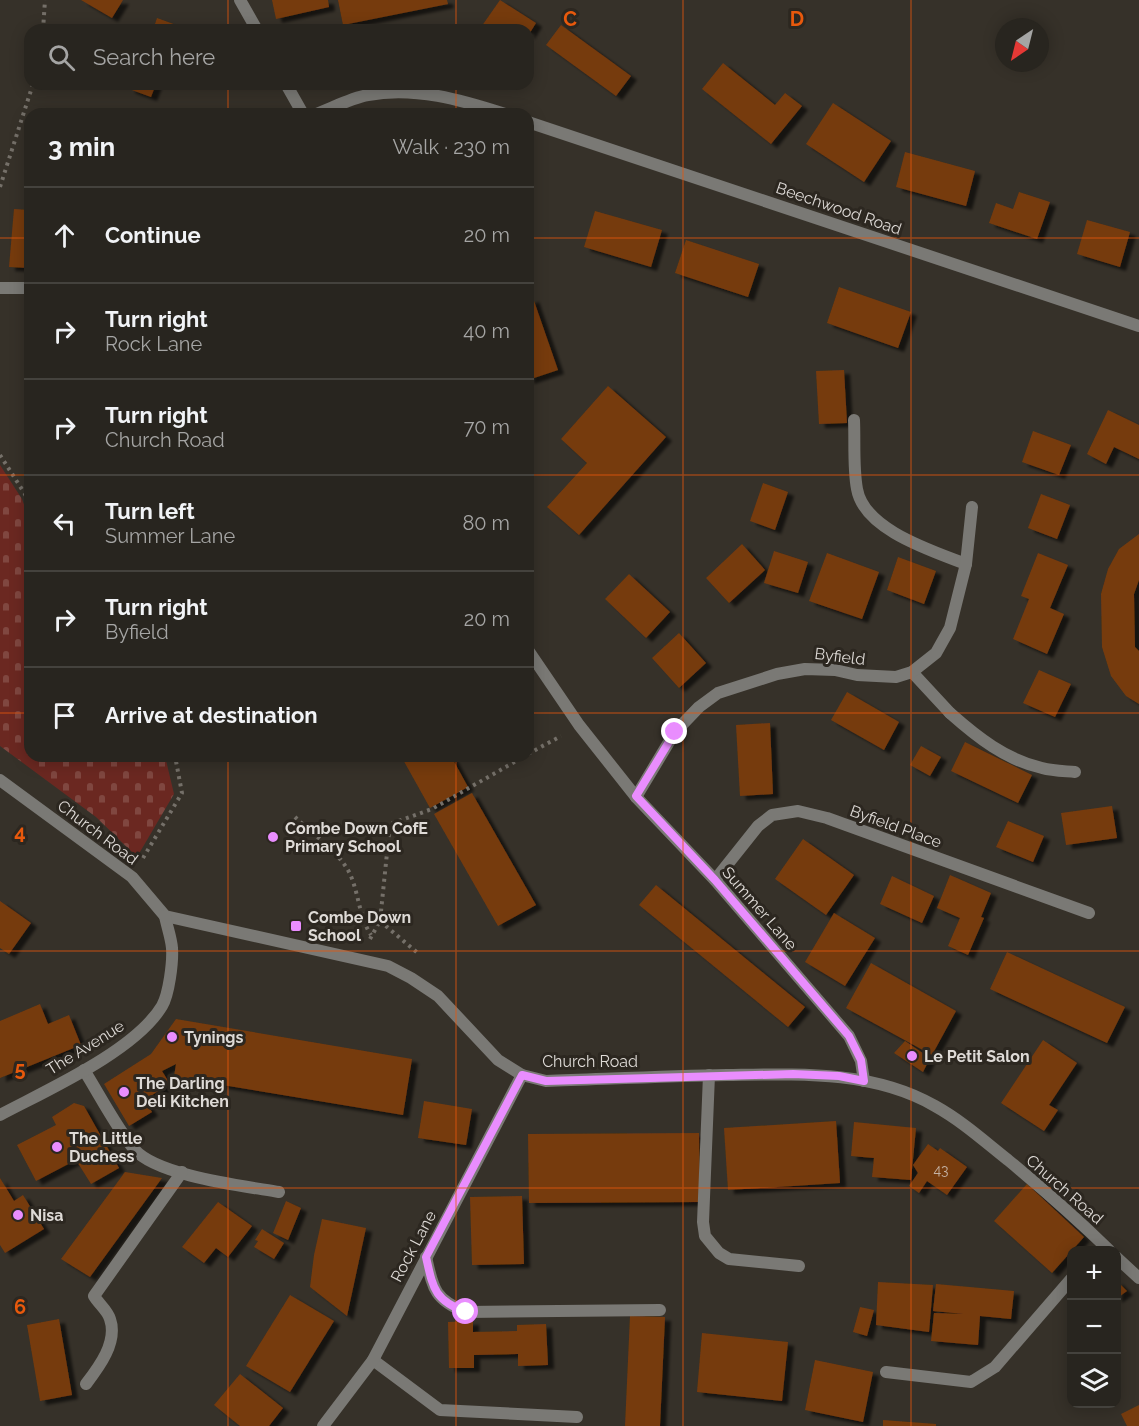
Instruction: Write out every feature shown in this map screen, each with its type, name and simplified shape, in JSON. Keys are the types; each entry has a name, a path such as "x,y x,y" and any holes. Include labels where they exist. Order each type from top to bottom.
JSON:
{"street":[{"path":"240,0 254,24"},
{"path":"289,90 300,108"},
{"path":"332,108 367,95 411,92 487,108"},
{"name":"Beechwood Road","path":"534,124 1139,326"},
{"path":"0,288 24,288"},
{"path":"854,420 857,490 868,512 917,545 966,564"},
{"name":"Byfield","path":"636,796 675,732 699,707 718,693 777,674 805,669 896,677 912,672 936,653 950,628 966,564 972,507"},
{"name":"Summer Lane","path":"534,659 579,726 636,796 715,880 849,1036 861,1060 864,1081"},
{"path":"912,672 950,713 980,739 1006,755 1042,768 1075,772"},
{"name":"Church Road","path":"0,780 132,877 165,916 388,966 438,996 498,1060 522,1075 546,1081 793,1074 839,1076 898,1090 934,1105 968,1128 1054,1198 1100,1246"},
{"name":"Byfield Place","path":"715,880 758,826 772,815 798,811 826,818 1089,913"},
{"name":"The Avenue","path":"0,1115 84,1070 131,1040 148,1024 163,1005 169,982 172,948 165,916"},
{"path":"84,1070 135,1150 155,1164 208,1179 279,1192"},
{"name":"Rock Lane","path":"323,1426 373,1360 522,1075"},
{"path":"709,1076 703,1222 705,1236 719,1253 729,1259 799,1266"},
{"path":"87,1384 103,1362 111,1338 110,1319 93,1296 182,1172"},
{"path":"426,1257 437,1294 449,1306 466,1312 660,1310"},
{"path":"1121,1262 1139,1278"},
{"path":"886,1372 971,1382 995,1367 1067,1283"},
{"path":"373,1360 440,1410 577,1417"}],"path":[{"path":"43,24 45,0"},
{"path":"25,108 31,90"},
{"path":"0,186 24,112"},
{"path":"0,455 24,492"},
{"path":"534,751 579,726"},
{"path":"132,877 182,793 177,762"},
{"path":"366,961 371,935 380,921 390,824 432,809 515,762"},
{"path":"295,818 338,856 350,875 365,926 371,935"}],"green space":[{"path":"0,465 24,505 24,762 166,762 174,794 137,857 96,817 0,746"}],"building":[{"path":"81,0 123,0 112,18"},
{"path":"272,0 328,0 329,7 276,19"},
{"path":"338,0 447,0 448,4 348,24 343,24"},
{"path":"500,0 536,23 534,26 534,24 483,24"},
{"path":"157,18 174,24 155,24"},
{"path":"561,25 631,76 616,96 546,45"},
{"path":"723,63 775,105 785,93 802,106 771,144 702,89"},
{"path":"132,90 154,90 151,97"},
{"path":"833,103 891,141 864,182 806,144"},
{"path":"905,152 975,171 966,206 896,187"},
{"path":"1019,192 1050,202 1037,239 989,223 996,203 1013,209"},
{"path":"14,209 24,210 24,268 9,267"},
{"path":"595,211 662,230 651,267 584,247"},
{"path":"1087,220 1130,232 1120,267 1077,254"},
{"path":"686,240 759,264 748,297 675,273"},
{"path":"839,287 911,312 898,348 827,323"},
{"path":"534,301 558,370 534,378"},
{"path":"844,370 847,423 819,424 816,371"},
{"path":"608,386 666,437 579,535 547,507 587,463 561,439"},
{"path":"1108,410 1139,425 1139,459 1114,447 1106,464 1087,454"},
{"path":"1033,431 1071,445 1059,475 1022,462"},
{"path":"763,483 788,492 775,530 750,521"},
{"path":"1041,494 1070,505 1057,539 1028,528"},
{"path":"1139,534 1139,580 1134,594 1135,647 1139,651 1139,704 1126,696 1111,676 1102,647 1101,594 1108,569 1119,549"},
{"path":"742,544 765,570 729,603 706,578"},
{"path":"774,551 808,562 798,593 764,583"},
{"path":"827,553 879,572 862,619 809,601"},
{"path":"1038,553 1068,565 1050,608 1064,614 1047,654 1013,639 1029,599 1021,596"},
{"path":"898,557 936,571 924,604 887,590"},
{"path":"629,574 670,612 646,638 605,599"},
{"path":"679,633 706,663 679,688 652,658"},
{"path":"1039,670 1071,684 1055,717 1023,703"},
{"path":"847,692 899,722 884,750 831,720"},
{"path":"770,723 773,794 740,796 736,725"},
{"path":"965,742 1032,775 1018,803 951,771"},
{"path":"921,746 941,757 930,776 910,765"},
{"path":"404,762 454,762 468,787 430,808"},
{"path":"472,793 536,905 498,926 434,814"},
{"path":"1112,806 1117,838 1066,845 1061,813"},
{"path":"1008,821 1044,836 1033,862 996,847"},
{"path":"803,839 854,875 826,915 775,879"},
{"path":"950,875 991,893 981,917 984,918 968,955 948,946 960,918 937,908"},
{"path":"892,876 934,896 922,923 880,904"},
{"path":"656,885 805,1007 788,1027 639,905"},
{"path":"0,901 31,923 9,954 0,948"},
{"path":"834,913 875,938 845,986 805,962"},
{"path":"1007,952 1125,1007 1107,1043 990,989"},
{"path":"871,963 956,1011 932,1055 846,1008"},
{"path":"40,1004 48,1024 69,1015 81,1045 0,1078 0,1021"},
{"path":"176,1019 412,1059 403,1115 174,1077 176,1064 162,1071 170,1084 144,1100 152,1112 129,1126 104,1084 151,1054"},
{"path":"1043,1040 1077,1063 1049,1105 1058,1110 1044,1131 1001,1103"},
{"name":"Le Petit Salon","path":"905,1041 930,1058 923,1072 894,1053"},
{"path":"424,1101 472,1109 466,1145 418,1138"},
{"path":"74,1103 84,1106 119,1168 91,1184 76,1160 36,1181 17,1145 56,1125 52,1117"},
{"path":"836,1121 840,1183 728,1190 724,1128"},
{"path":"854,1122 916,1128 911,1180 872,1177 874,1158 851,1156"},
{"path":"699,1133 700,1202 529,1203 528,1134"},
{"path":"928,1144 938,1151 940,1148 967,1167 947,1195 927,1181 919,1193 909,1186 918,1173 913,1165"},
{"path":"125,1172 162,1178 90,1277 61,1259"},
{"name":"Nisa","path":"0,1178 14,1201 23,1195 44,1229 5,1253 0,1245"},
{"path":"1027,1184 1084,1237 1076,1246 1067,1246 1067,1256 1052,1273 994,1221"},
{"path":"522,1196 524,1264 472,1265 470,1197"},
{"path":"286,1201 301,1208 288,1240 273,1233"},
{"path":"218,1202 252,1226 228,1257 216,1248 204,1263 182,1247"},
{"path":"322,1219 366,1228 347,1316 310,1287"},
{"path":"262,1229 284,1243 274,1259 254,1247 258,1241 255,1240"},
{"path":"878,1282 933,1285 929,1332 876,1325"},
{"path":"936,1284 1014,1291 1011,1319 980,1316 978,1345 931,1341 934,1313 964,1314 933,1311"},
{"path":"1121,1285 1127,1291 1121,1295"},
{"path":"290,1295 334,1321 290,1392 246,1366"},
{"path":"860,1307 874,1310 867,1336 853,1332"},
{"path":"630,1316 665,1317 660,1426 625,1426"},
{"path":"59,1319 72,1395 40,1401 27,1325"},
{"path":"473,1321 473,1332 517,1331 517,1325 546,1324 548,1365 518,1366 518,1354 474,1355 474,1368 449,1368 448,1322"},
{"path":"702,1333 788,1342 782,1401 697,1392"},
{"path":"815,1360 873,1372 863,1422 805,1410"},
{"path":"240,1374 283,1408 269,1426 240,1426 214,1405"},
{"path":"1139,1405 1139,1426 1127,1426 1121,1414"},
{"path":"883,1420 936,1424 936,1426 883,1426"}],"place":[{"name":"Combe Down CofE Primary School","path":"273,837"},
{"name":"Combe Down School","path":"296,926"},
{"name":"Tynings","path":"172,1037"},
{"name":"Le Petit Salon","path":"912,1056"},
{"name":"The Darling Deli Kitchen","path":"124,1092"},
{"name":"The Little Duchess","path":"57,1147"},
{"name":"Nisa","path":"18,1215"}],"route":[{"path":"466,1312 449,1306 437,1294 426,1257 522,1075 546,1081 793,1074 839,1076 864,1081 861,1060 849,1036 715,880 636,796 675,732"}]}
